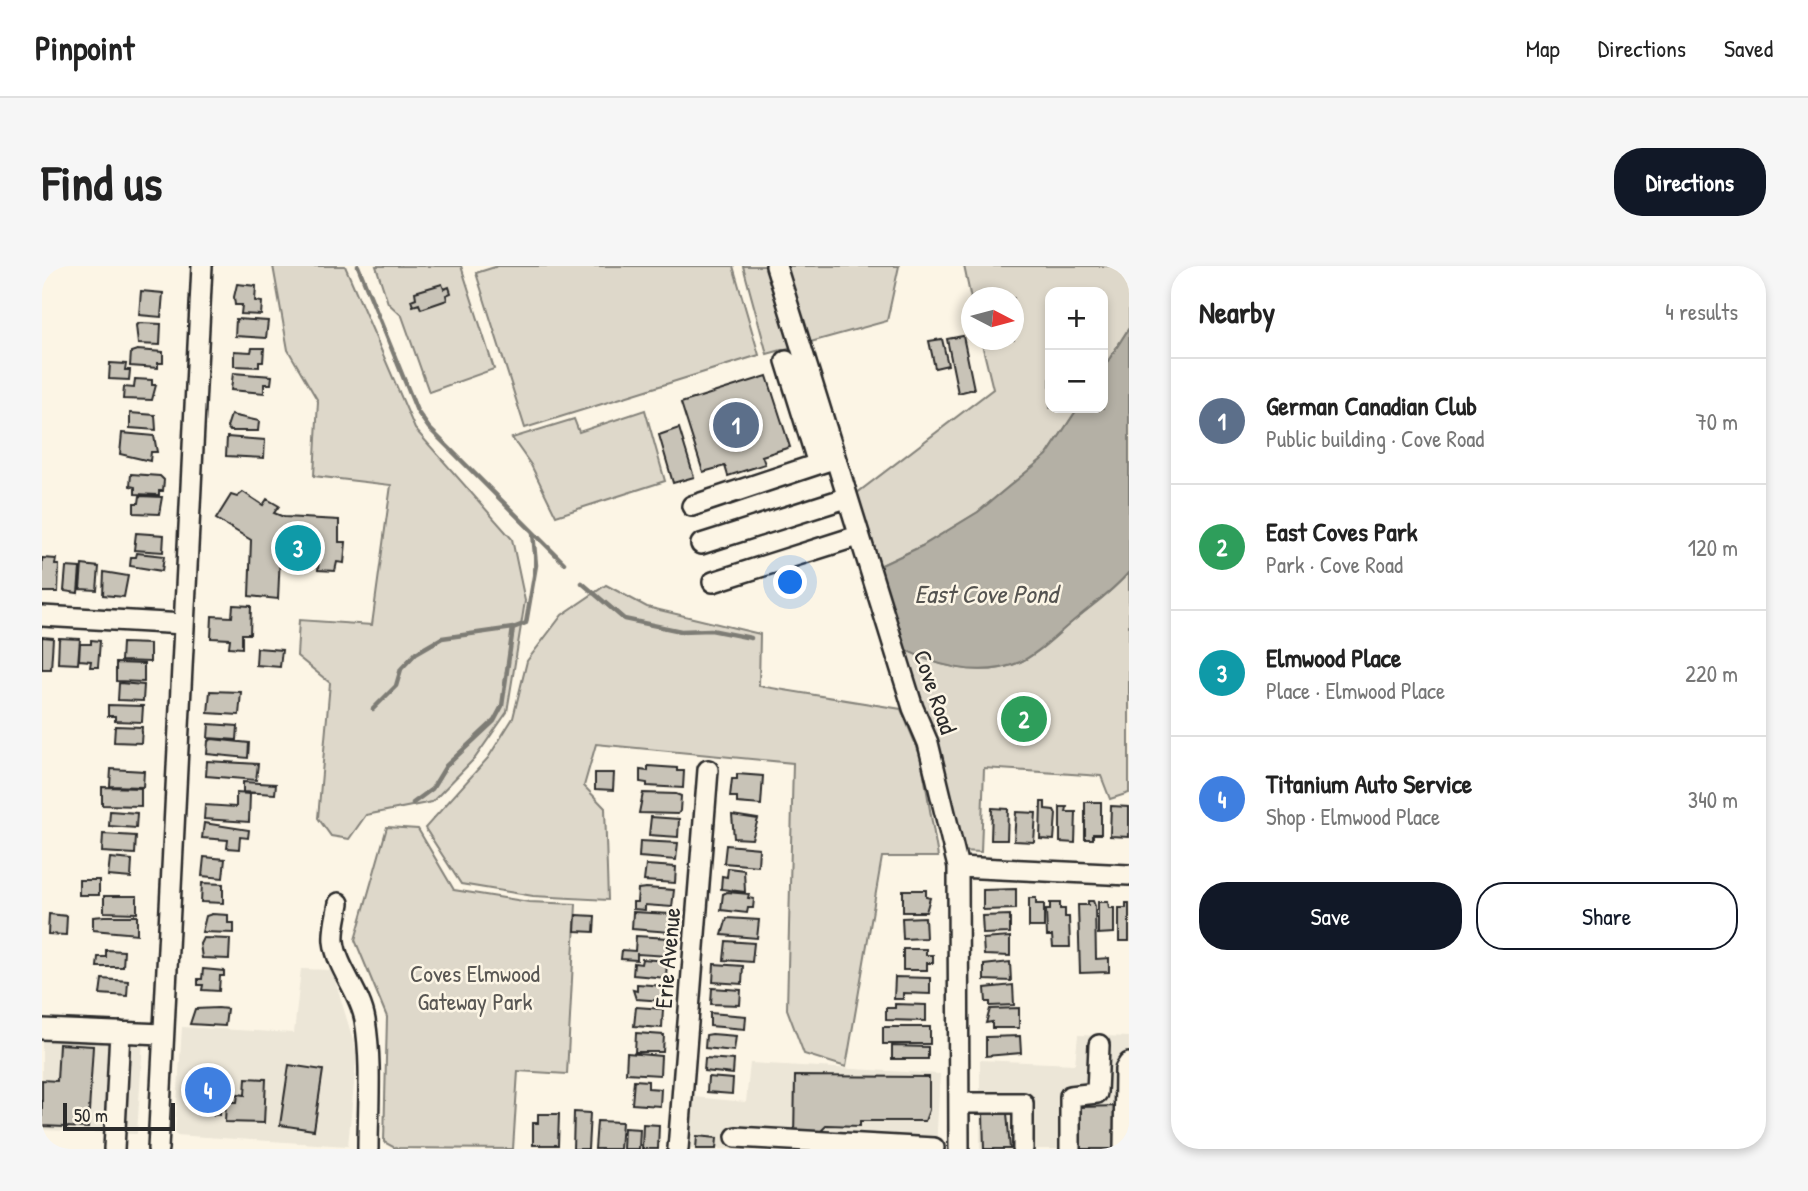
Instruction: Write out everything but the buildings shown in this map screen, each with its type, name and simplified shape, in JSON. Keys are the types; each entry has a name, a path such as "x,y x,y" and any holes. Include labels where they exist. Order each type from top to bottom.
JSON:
{"street":[{"path":"158,1149 202,266"},
{"name":"Cove Road","path":"775,266 826,462 846,498 913,708 928,743 958,867 959,1149"},
{"path":"692,506 826,462 786,361"},
{"path":"701,544 846,498"},
{"path":"713,582 858,536"},
{"path":"42,616 184,624"},
{"name":"Erie Avenue","path":"678,1149 708,770"},
{"path":"958,867 1129,875"},
{"path":"339,903 333,938 337,954 358,994 365,1019 369,1055 368,1149"},
{"path":"42,1029 163,1034"},
{"path":"114,1149 120,1032"},
{"path":"1070,1149 1070,1096 1097,1093 1099,1045"},
{"path":"1124,1149 1125,1069 1129,1063"},
{"path":"959,1103 1023,1103 1023,1149"},
{"path":"736,1138 933,1148"}],"shaded area":[{"path":"301,969 332,970 357,1053 348,1146 175,1135 182,1027 294,1033"},
{"path":"42,1019 144,1024 137,1134 42,1130"},
{"path":"1078,1035 1129,1037 1129,1149 980,1149 980,1060 1075,1064"},
{"path":"750,1063 940,1074 936,1149 690,1149 694,1097 746,1102"}],"green space":[{"path":"273,266 345,266 415,429 512,539 525,601 507,712 475,758 432,802 366,815 349,839 331,836 318,818 330,683 297,656 299,620 372,625 391,485 314,476 318,401 288,350"},
{"path":"376,266 461,266 494,369 429,392 402,316 388,303"},
{"path":"498,266 733,266 759,355 525,428 476,273"},
{"path":"743,266 899,266 887,321 767,354"},
{"path":"964,266 1129,266 1129,328 1108,361 1108,287 1045,287 1045,413 1075,413 1047,455 978,512 922,546 873,569 852,497 993,389 983,350 1024,350 1024,287 968,287"},
{"path":"645,410 665,481 556,516 531,465 512,438 574,419 579,432"},
{"path":"1129,572 1129,793 1110,799 1101,776 984,768 981,852 961,851 896,644 940,664 956,668 973,670 1005,667 1020,662 1041,649"},
{"path":"606,585 647,607 760,634 759,686 901,709 921,757 938,857 882,857 846,1067 804,1054 787,1009 793,763 596,744 584,786 605,808 608,900 533,896 461,884 425,828 488,758 513,718 527,661 562,615"},
{"name":"Coves Elmwood Gateway Park","path":"387,827 418,829 454,890 529,902 576,904 567,1074 518,1071 513,1149 395,1148 384,1142 387,1017 355,940"}],"water":[{"name":"East Cove Pond","path":"1129,328 1129,572 1041,649 1020,662 1005,667 973,670 956,668 910,652 896,644 873,569 922,546 978,512 1047,455 1075,413 1108,413 1108,361"}],"waterway":[{"path":"358,266 417,411 429,428 564,563"},
{"path":"413,803 432,789 446,766 494,721 502,706 513,628 526,623 536,565 533,533"},
{"path":"582,583 624,619 681,631 711,630 751,638"},
{"path":"373,709 396,686 401,669 416,653 442,638 513,628"}],"place":[{"name":"German Canadian Club","path":"736,425"},
{"name":"Elmwood Place","path":"298,548"},
{"name":"East Coves Park","path":"1024,719"},
{"name":"Titanium Auto Service","path":"208,1090"}]}
